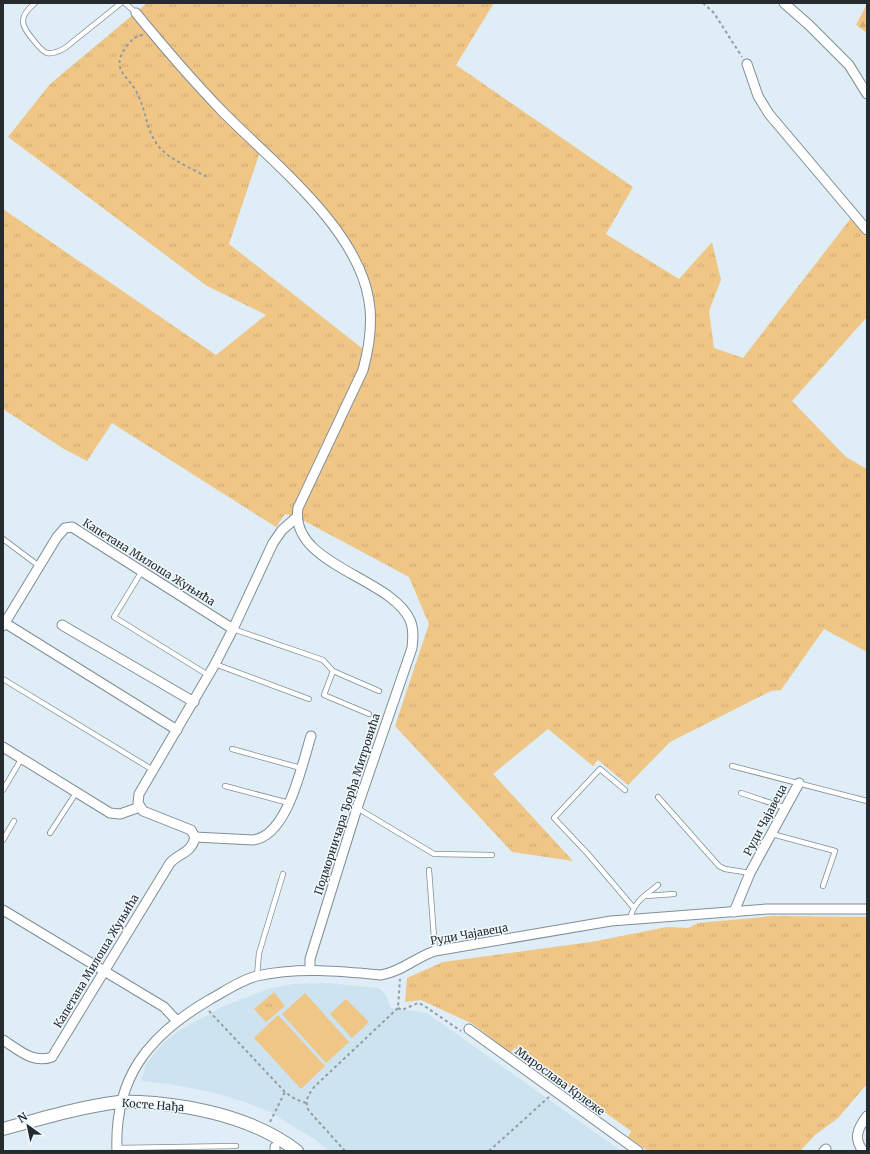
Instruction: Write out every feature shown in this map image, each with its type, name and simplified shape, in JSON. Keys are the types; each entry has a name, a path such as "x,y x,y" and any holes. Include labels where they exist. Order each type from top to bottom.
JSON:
{"street":[{"path":"784,3 809,25 849,65 866,92"},
{"path":"136,13 221,110 324,213 352,254 365,285 369,301 370,325 368,352 363,370 298,508 296,517 282,530 273,542 233,629 215,664 139,794 138,800 140,807 143,811 189,828 194,837 258,839 277,825 283,817 311,736"},
{"path":"747,64 758,96 769,114 867,230"},
{"name":"Подморничара Ђорђа Митровића","path":"296,517 304,535 318,553 388,596 401,606 411,621 413,637 412,648 357,808 310,959 310,970"},
{"name":"Капетана Милоша Жуњића","path":"177,730 4,624 61,531 72,527 233,629"},
{"path":"62,625 194,702"},
{"path":"3,747 76,793 114,814 126,813 140,807"},
{"name":"Руди Чајавеца","path":"734,912 750,873 799,783"},
{"name":"Капетана Милоша Жуњића","path":"3,1040 34,1059 44,1060 52,1057 106,971 170,863 188,850 194,837"},
{"name":"Руди Чајавеца","path":"117,1149 117,1120 120,1102 134,1067 152,1042 177,1021 202,1004 236,985 257,976 310,970 381,975 390,974 424,954 435,951 588,924 630,919 821,908 867,909"},
{"path":"3,910 106,971 164,1008 177,1021"},
{"name":"Мирослава Крлеже","path":"469,1029 638,1151"},
{"name":"Косте Нађа","path":"3,1129 62,1113 120,1102 185,1106 217,1113 265,1131 297,1151"},
{"path":"863,1151 858,1145 858,1128 867,1116"}],"lane":[{"path":"35,3 25,12 23,26 26,32 41,49 48,53 57,52 65,48 121,3"},
{"path":"125,3 136,13"},
{"path":"3,539 39,566"},
{"path":"142,571 114,617 209,675"},
{"path":"233,629 323,660 333,671 379,691"},
{"path":"215,664 309,699"},
{"path":"333,671 324,695 369,714"},
{"path":"3,679 153,770"},
{"path":"232,749 301,768"},
{"path":"3,790 22,758"},
{"path":"732,766 867,801"},
{"path":"625,790 600,768 554,818 588,854 633,908"},
{"path":"225,786 289,803"},
{"path":"50,833 76,793"},
{"path":"740,793 786,808"},
{"path":"658,797 719,866 725,869 750,873"},
{"path":"357,808 434,854 492,855"},
{"path":"3,840 14,821"},
{"path":"772,834 834,851 823,886"},
{"path":"429,870 435,951"},
{"path":"257,976 259,952 283,874"},
{"path":"630,919 633,908 658,885"},
{"path":"645,896 674,894"},
{"path":"117,1149 236,1146"}],"path":[{"path":"703,3 714,13 747,64"},
{"path":"158,39 141,35 132,40 120,58 122,73 139,95 147,125 156,143 168,155 209,178"},
{"path":"345,1151 309,1111 306,1103 307,1098 314,1087 398,1008 401,968"},
{"path":"202,1004 285,1092 295,1099 306,1103"},
{"path":"270,1121 285,1092"},
{"path":"489,1151 550,1096"}],"shaded area":[{"path":"327,983 379,988 385,994 391,1008 427,1013 621,1151 329,1151 317,1141 270,1112 242,1101 211,1092 170,1084 141,1081 146,1064 163,1043 180,1030 222,1007 268,989 293,984"}],"green space":[{"path":"147,3 494,3 456,65 633,187 606,234 679,279 712,242 721,280 709,311 714,348 743,358 851,218 867,236 867,317 792,401 846,457 867,469 867,652 824,629 781,690 771,691 670,742 628,785 598,760 593,766 548,729 493,774 573,861 512,852 395,726 429,624 409,577 297,517 285,514 276,527 112,423 87,461 64,449 3,409 3,209 216,355 266,315 207,286 8,137 50,84","holes":["261,149 342,238 365,285 367,352 229,244"]},
{"path":"867,4 867,33 856,25"},
{"path":"774,916 867,917 867,1084 838,1118 815,1135 800,1151 648,1151 628,1137 631,1131 515,1048 510,1053 473,1024 421,1000 405,1002 407,978 443,962 591,942 667,927 688,928 698,923"},
{"path":"274,992 285,1006 266,1022 254,1009"},
{"path":"305,993 349,1042 326,1063 282,1014"},
{"path":"346,999 369,1022 352,1038 330,1014"},
{"path":"278,1015 325,1066 301,1089 254,1038"}]}
